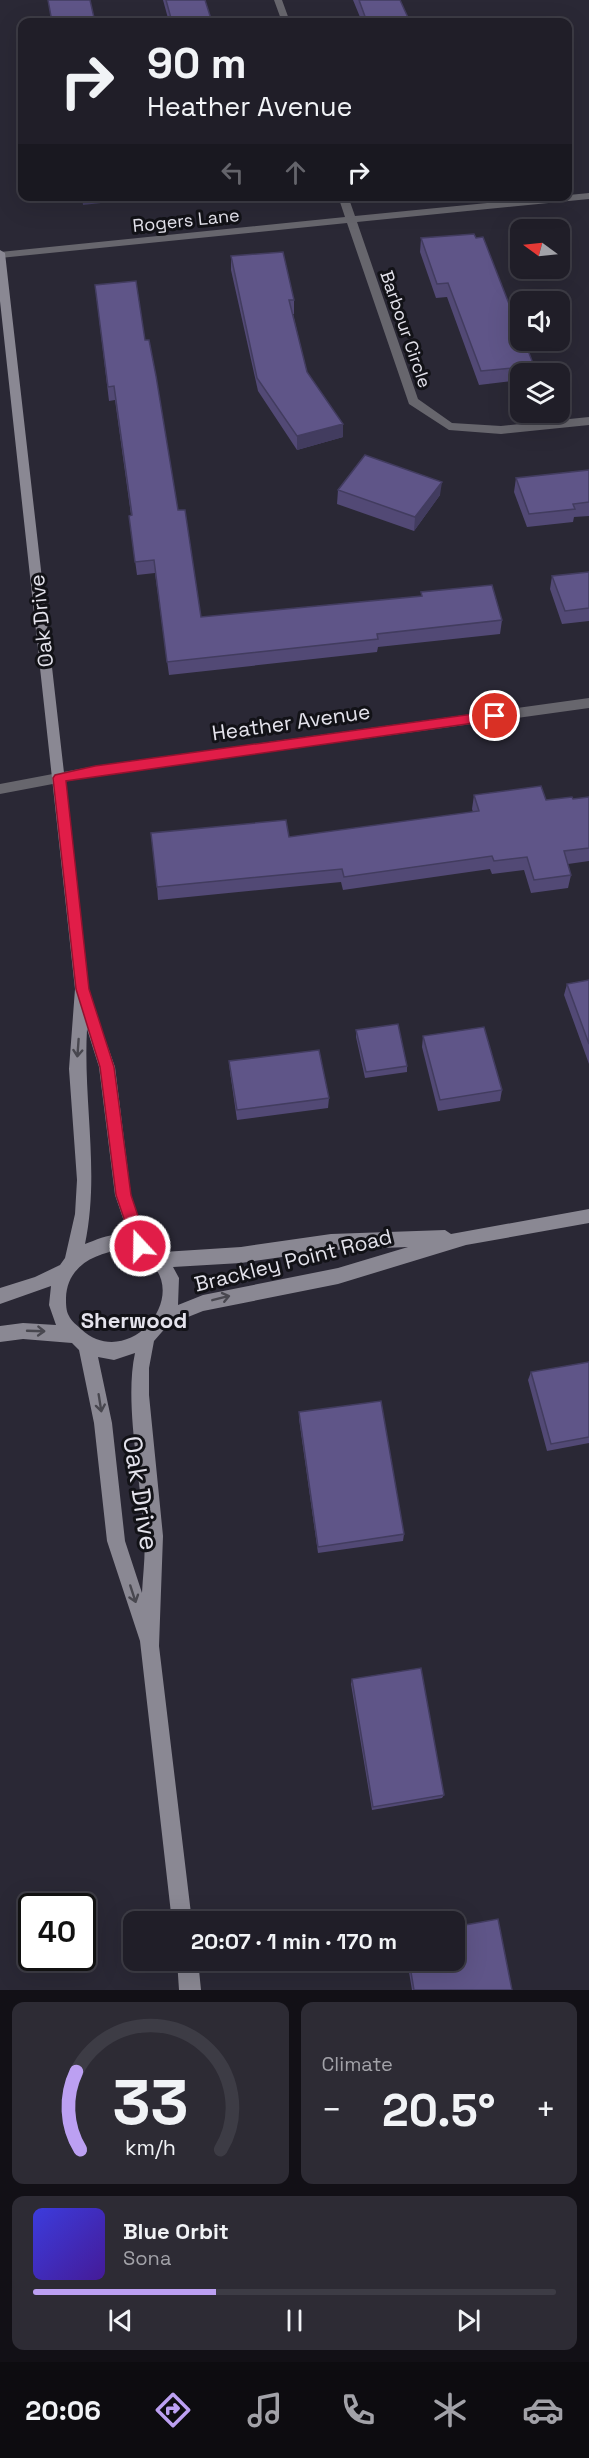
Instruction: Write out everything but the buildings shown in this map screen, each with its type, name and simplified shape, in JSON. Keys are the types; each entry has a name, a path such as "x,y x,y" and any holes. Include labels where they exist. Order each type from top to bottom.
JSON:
{"street":[{"path":"278,0 285,18"},
{"name":"Rogers Lane","path":"572,198 589,196"},
{"name":"Barbour Circle","path":"345,201 413,401 448,426 501,430 589,421"},
{"name":"Rogers Lane","path":"0,254 539,201"},
{"name":"Oak Drive","path":"0,254 82,989 77,1069 85,1180 83,1214 69,1265"},
{"name":"Heather Avenue","path":"0,789 95,771 589,703"},
{"name":"Oak Drive","path":"82,989 107,1067 123,1195 140,1246"},
{"name":"Brackley Point Road","path":"166,1318 203,1303 338,1276 466,1237 589,1216"},
{"name":"Brackley Point Road","path":"160,1260 241,1255 332,1242 466,1237"},
{"path":"0,1296 39,1284 105,1243 123,1242 140,1246 160,1260 168,1273 172,1288 166,1318 146,1340 117,1351 79,1341 23,1331 0,1334"},
{"path":"69,1265 59,1287 57,1304 62,1321 79,1341"},
{"name":"Oak Drive","path":"146,1340 140,1368 140,1395 154,1536 149,1646 181,1911"},
{"name":"Oak Drive","path":"79,1341 103,1424 116,1541 149,1646"},
{"path":"188,1971 190,1990"}],"district":[{"name":"Sherwood","path":"134,1320"}],"route":[{"path":"140,1246 123,1195 107,1067 82,989 59,778 95,771 495,716"}]}
